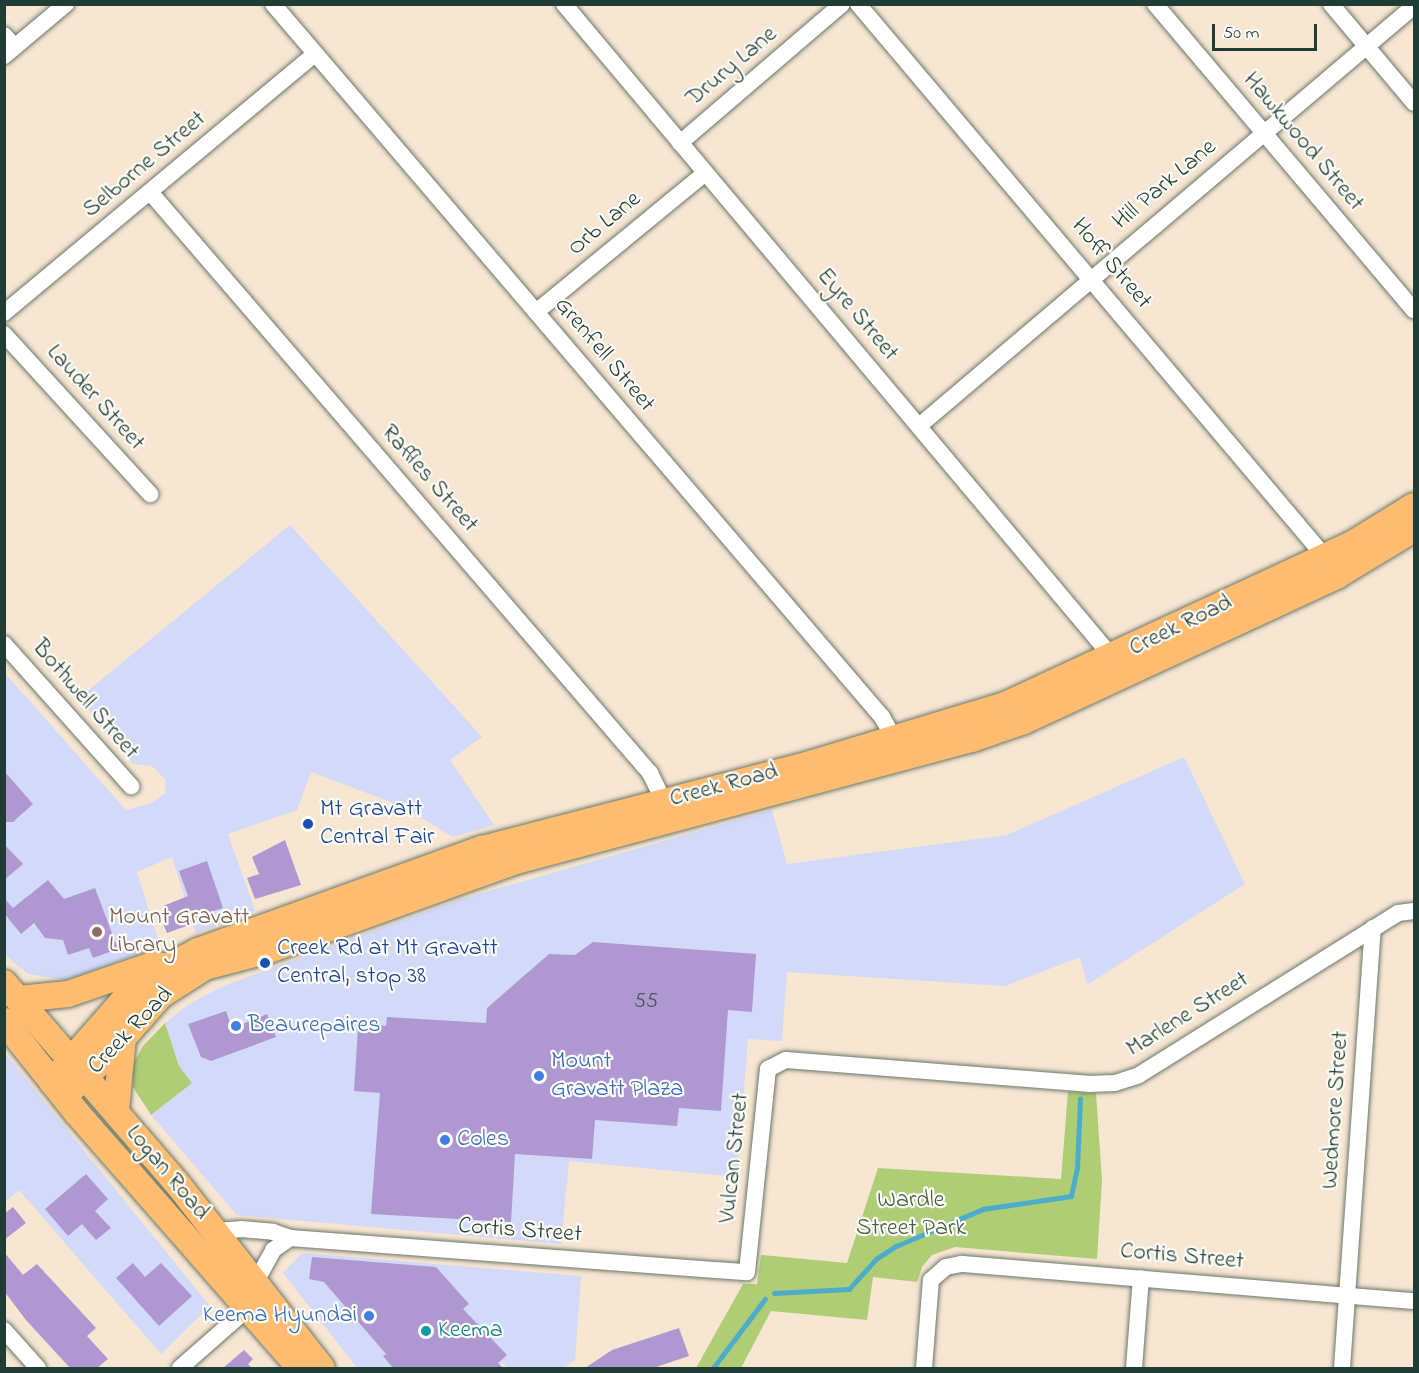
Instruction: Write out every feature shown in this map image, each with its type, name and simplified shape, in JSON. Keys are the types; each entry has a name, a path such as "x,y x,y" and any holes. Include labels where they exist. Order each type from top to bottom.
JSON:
{"main road":[{"name":"Creek Road","path":"80,1068 123,1001 168,967 217,943 427,867 895,740 1005,705 1113,658 1325,557 1379,530 1414,506"},
{"name":"Creek Road","path":"58,1089 80,1068 123,1037 161,995 215,963 266,951 516,861 972,739 1024,722 1338,574 1414,530"},
{"path":"12,991 68,994 152,965 168,967"},
{"name":"Logan Road","path":"12,991 80,1068 215,1231 300,1368"},
{"name":"Logan Road","path":"4,1021 58,1089 256,1295 322,1368"},
{"path":"116,1111 123,1037"}],"street":[{"path":"8,46 66,4"},
{"name":"Grenfell Street","path":"273,4 882,717 895,740"},
{"name":"Eyre Street","path":"564,4 1113,658"},
{"name":"Drury Lane","path":"680,142 842,4"},
{"name":"Hoff Street","path":"858,4 1325,557"},
{"name":"Hawkwood Street","path":"1155,4 1414,310"},
{"path":"1331,4 1414,103"},
{"name":"Hill Park Lane","path":"919,426 1414,6"},
{"name":"Selborne Street","path":"4,313 315,54"},
{"name":"Orb Lane","path":"536,312 705,173"},
{"name":"Raffles Street","path":"150,192 650,773 664,802"},
{"name":"Lauder Street","path":"4,334 150,494"},
{"name":"Bothwell Street","path":"4,644 130,786"},
{"name":"Marlene Street","path":"786,1060 1088,1084 1115,1083 1138,1076 1398,913 1414,911"},
{"name":"Wedmore Street","path":"1342,1368 1373,928"},
{"name":"Vulcan Street","path":"747,1272 768,1069 786,1060"},
{"name":"Cortis Street","path":"215,1231 273,1232 290,1238 747,1272"},
{"path":"180,1368 256,1295 273,1250 290,1238"},
{"name":"Cortis Street","path":"924,1368 931,1280 946,1267 962,1263 1414,1301"},
{"path":"1134,1368 1141,1278"},
{"path":"4,1330 38,1368"}],"shaded area":[{"path":"290,525 482,737 450,760 494,825 453,837 404,807 311,772 297,810 228,834 255,911 196,933 172,857 137,872 160,946 66,980 28,974 5,955 4,672 126,810 151,803 166,793 165,779 152,766 133,764 79,698"},
{"name":"Mount Gravatt Plaza","path":"1184,757 1245,884 1087,985 1080,957 1005,986 787,972 782,1041 748,1039 737,1177 569,1161 561,1244 237,1215 151,1115 192,1083 179,1066 165,1023 186,1006 223,986 458,900 772,810 787,864 1007,835"},
{"path":"4,1052 210,1306 161,1354 19,1190 5,1202"},
{"path":"302,1253 581,1276 575,1360 564,1368 508,1368 502,1363 496,1368 357,1368 283,1273"}],"green space":[{"path":"165,1023 179,1066 192,1083 151,1115 133,1087 132,1066 143,1046"},
{"name":"Wardle Street Park","path":"1068,1092 1096,1093 1102,1180 1097,1259 955,1247 932,1255 922,1267 917,1282 873,1277 867,1320 771,1311 741,1368 696,1368 743,1284 757,1284 761,1255 847,1263 878,1168 1061,1179"}],"building":[{"path":"4,771 33,804 13,822 4,822"},
{"path":"285,840 301,885 255,899 247,878 259,874 252,857"},
{"path":"4,844 23,864 4,880"},
{"path":"207,861 223,908 187,920 189,925 167,933 159,913 164,911 163,906 188,896 179,871"},
{"path":"48,880 64,899 95,888 118,949 93,958 89,948 68,955 63,940 45,938 34,923 21,934 4,913 4,898 13,908"},
{"name":"Mount Gravatt Plaza","path":"593,942 756,954 752,1012 728,1010 721,1111 679,1108 677,1126 595,1120 592,1159 515,1154 511,1222 371,1214 380,1093 354,1091 358,1028 369,1029 369,1024 386,1026 387,1017 486,1023 487,1008 549,954 575,955"},
{"path":"226,1011 232,1028 267,1014 276,1037 211,1061 201,1057 188,1024"},
{"path":"86,1174 108,1199 95,1211 111,1228 96,1240 82,1224 68,1236 45,1209"},
{"path":"13,1207 26,1223 4,1240 4,1214"},
{"path":"4,1252 23,1275 37,1264 96,1328 87,1336 108,1359 97,1368 70,1368 26,1320 4,1291"},
{"name":"Keema","path":"312,1257 436,1267 469,1304 463,1309 507,1355 498,1363 503,1368 393,1368 383,1356 386,1354 324,1282 309,1279"},
{"path":"133,1263 145,1277 161,1263 192,1296 159,1326 116,1278"},
{"path":"679,1328 689,1356 653,1368 585,1368 612,1350"},
{"path":"244,1350 253,1359 248,1364 252,1368 223,1368"}],"waterway":[{"path":"774,1293 849,1289 876,1259 896,1246 983,1209 1071,1196 1077,1168 1080,1099"},
{"path":"713,1368 765,1299"}],"place":[{"name":"Mt Gravatt Central Fair","path":"308,824"},
{"name":"Mount Gravatt Library","path":"97,932"},
{"name":"Creek Rd at Mt Gravatt Central, stop 38","path":"265,963"},
{"name":"Beaurepaires","path":"236,1026"},
{"name":"Mount Gravatt Plaza","path":"539,1076"},
{"name":"Coles","path":"445,1140"},
{"name":"Keema Hyundai","path":"369,1316"},
{"name":"Keema","path":"426,1331"}]}
